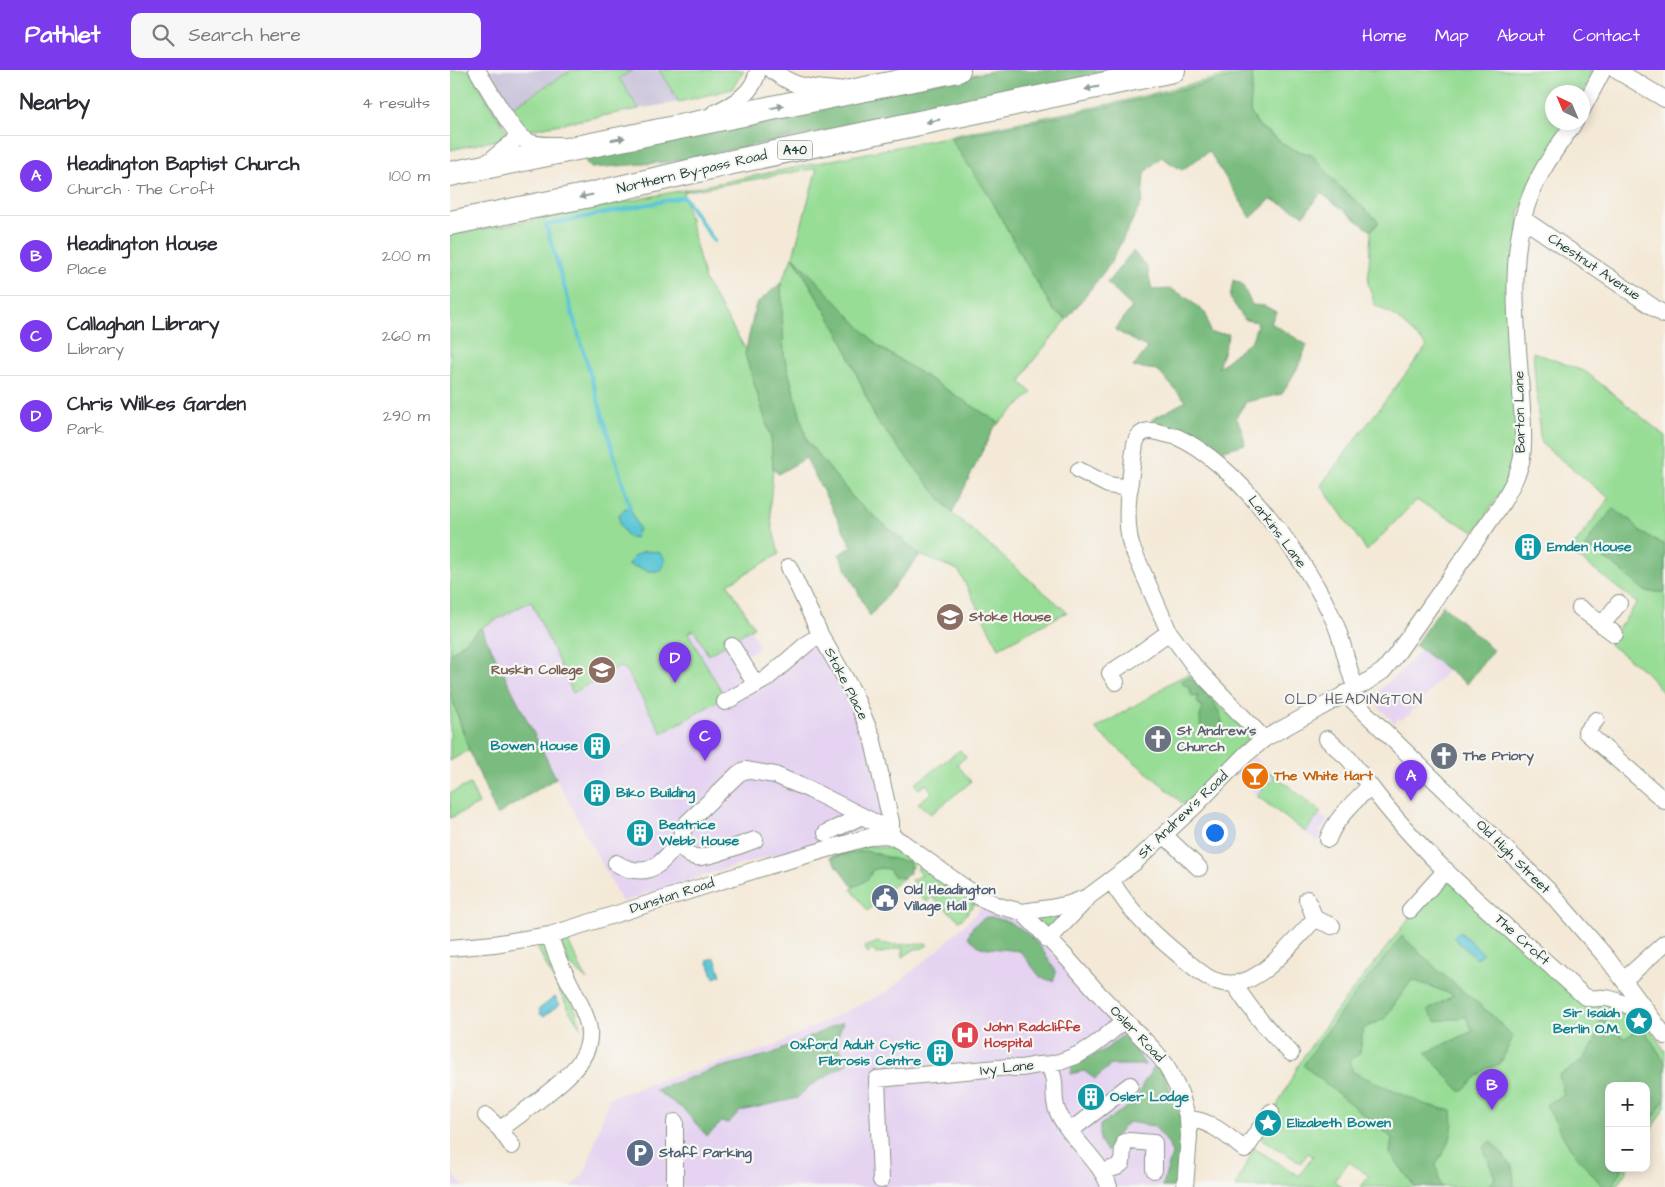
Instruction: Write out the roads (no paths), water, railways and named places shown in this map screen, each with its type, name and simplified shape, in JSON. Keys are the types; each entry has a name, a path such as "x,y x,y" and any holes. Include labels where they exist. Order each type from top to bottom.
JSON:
{"highway":[{"path":"450,174 958,70"},
{"name":"Northern By-pass Road","path":"450,223 590,195 723,164 1173,70"}],"street":[{"path":"477,70 523,140 532,143 580,147"},
{"path":"690,124 734,103 745,94 757,78 758,70"},
{"path":"772,70 785,80 804,87 857,92"},
{"path":"1590,95 1603,70"},
{"path":"1616,70 1665,99"},
{"name":"Barton Lane","path":"1350,691 1383,671 1393,659 1501,506 1515,479 1522,458 1523,430 1516,273 1518,247 1523,219 1533,188 1547,160 1569,130"},
{"path":"479,168 506,149 513,142 517,133"},
{"name":"Chestnut Avenue","path":"1523,219 1665,315"},
{"name":"Larkins Lane","path":"1130,488 1137,437 1140,434 1153,431 1177,437 1210,458 1223,469 1255,501 1291,546 1314,581 1342,639 1350,691"},
{"path":"1079,470 1108,485 1130,488 1128,534 1169,632 1196,667 1264,739"},
{"name":"Stoke Place","path":"789,567 821,636 853,692 872,737 891,822 888,835"},
{"path":"1580,608 1609,630 1619,603"},
{"path":"1116,682 1110,673 1169,632"},
{"path":"725,702 766,679 809,642 821,636"},
{"path":"732,646 756,685"},
{"name":"St. Andrew's Road","path":"1048,940 1088,897 1135,862 1246,754 1264,739 1350,691"},
{"name":"Old High Street","path":"1350,691 1548,890 1623,978 1665,1036"},
{"path":"1588,727 1665,801"},
{"name":"The Croft","path":"1327,739 1349,759 1410,833 1446,870 1584,996 1592,1000 1603,997 1632,1008 1643,1006"},
{"name":"St. Andrew's Road","path":"680,841 681,832 688,823 738,774 745,770 775,776 810,790 880,825 888,835 981,898 999,906 1022,912 1050,908 1088,897"},
{"path":"1328,839 1331,830 1355,800 1370,786"},
{"path":"826,833 862,816"},
{"name":"Dunstan Road","path":"450,948 494,944 550,935 848,842 888,835"},
{"path":"1164,835 1199,868"},
{"path":"616,862 622,867 645,872 655,868 680,841 685,852 696,858 755,840"},
{"path":"1410,910 1446,870"},
{"path":"1111,880 1134,913 1164,942 1216,982 1234,984 1254,977 1265,969 1315,920"},
{"path":"1307,899 1315,920 1332,926"},
{"name":"Osler Road","path":"1022,912 1154,1050 1166,1065 1180,1093 1188,1119 1189,1137 1185,1187"},
{"path":"500,1129 574,1071 588,1047 588,1023 558,961 550,935"},
{"path":"1603,997 1665,943"},
{"path":"1234,984 1266,1026 1291,1053"},
{"name":"Ivy Lane","path":"881,1180 877,1079 1009,1067 1018,1070 1042,1064 1048,1065 1083,1053 1124,1020"},
{"path":"1048,1065 1053,1073 1055,1083 1056,1108 1070,1131 1102,1172 1109,1187"},
{"path":"1070,1131 1130,1085"},
{"path":"1188,1119 1196,1119 1222,1132 1245,1150 1271,1112"},
{"path":"486,1116 500,1129 512,1146"},
{"path":"674,1122 675,1187"},
{"path":"1102,1172 1122,1163 1122,1148 1129,1141 1154,1143 1154,1170"}],"water":[{"path":"625,508 630,508 639,529 635,538 627,536 620,525 619,515"},
{"path":"644,551 659,552 666,560 660,571 650,571 629,565 634,556"},
{"path":"1459,931 1483,953 1476,959 1453,937"},
{"path":"715,958 721,975 714,978 707,960"},
{"path":"555,997 560,1004 544,1016 540,1014 539,1009"}],"waterway":[{"path":"630,508 546,225 684,197 714,241"}],"place":[{"name":"Emden House","path":"1528,547"},
{"name":"Stoke House","path":"950,617"},
{"name":"Ruskin College","path":"602,670"},
{"name":"Chris Wilkes Garden","path":"675,683"},
{"name":"St Andrew's Church","path":"1158,739"},
{"name":"Bowen House","path":"597,746"},
{"name":"The Priory","path":"1444,756"},
{"name":"Callaghan Library","path":"705,761"},
{"name":"The White Hart","path":"1255,776"},
{"name":"Biko Building","path":"597,793"},
{"name":"Headington Baptist Church","path":"1411,801"},
{"name":"Beatrice Webb House","path":"640,833"},
{"name":"Old Headington Village Hall","path":"885,898"},
{"name":"Sir Isaiah Berlin O.M.","path":"1639,1021"},
{"name":"John Radcliffe Hospital","path":"965,1035"},
{"name":"Oxford Adult Cystic Fibrosis Centre","path":"940,1053"},
{"name":"Osler Lodge","path":"1091,1097"},
{"name":"Headington House","path":"1492,1110"},
{"name":"Elizabeth Bowen","path":"1268,1123"},
{"name":"Staff Parking","path":"640,1153"}],"district":[{"name":"OLD HEADINGTON","path":"1354,699"}]}
